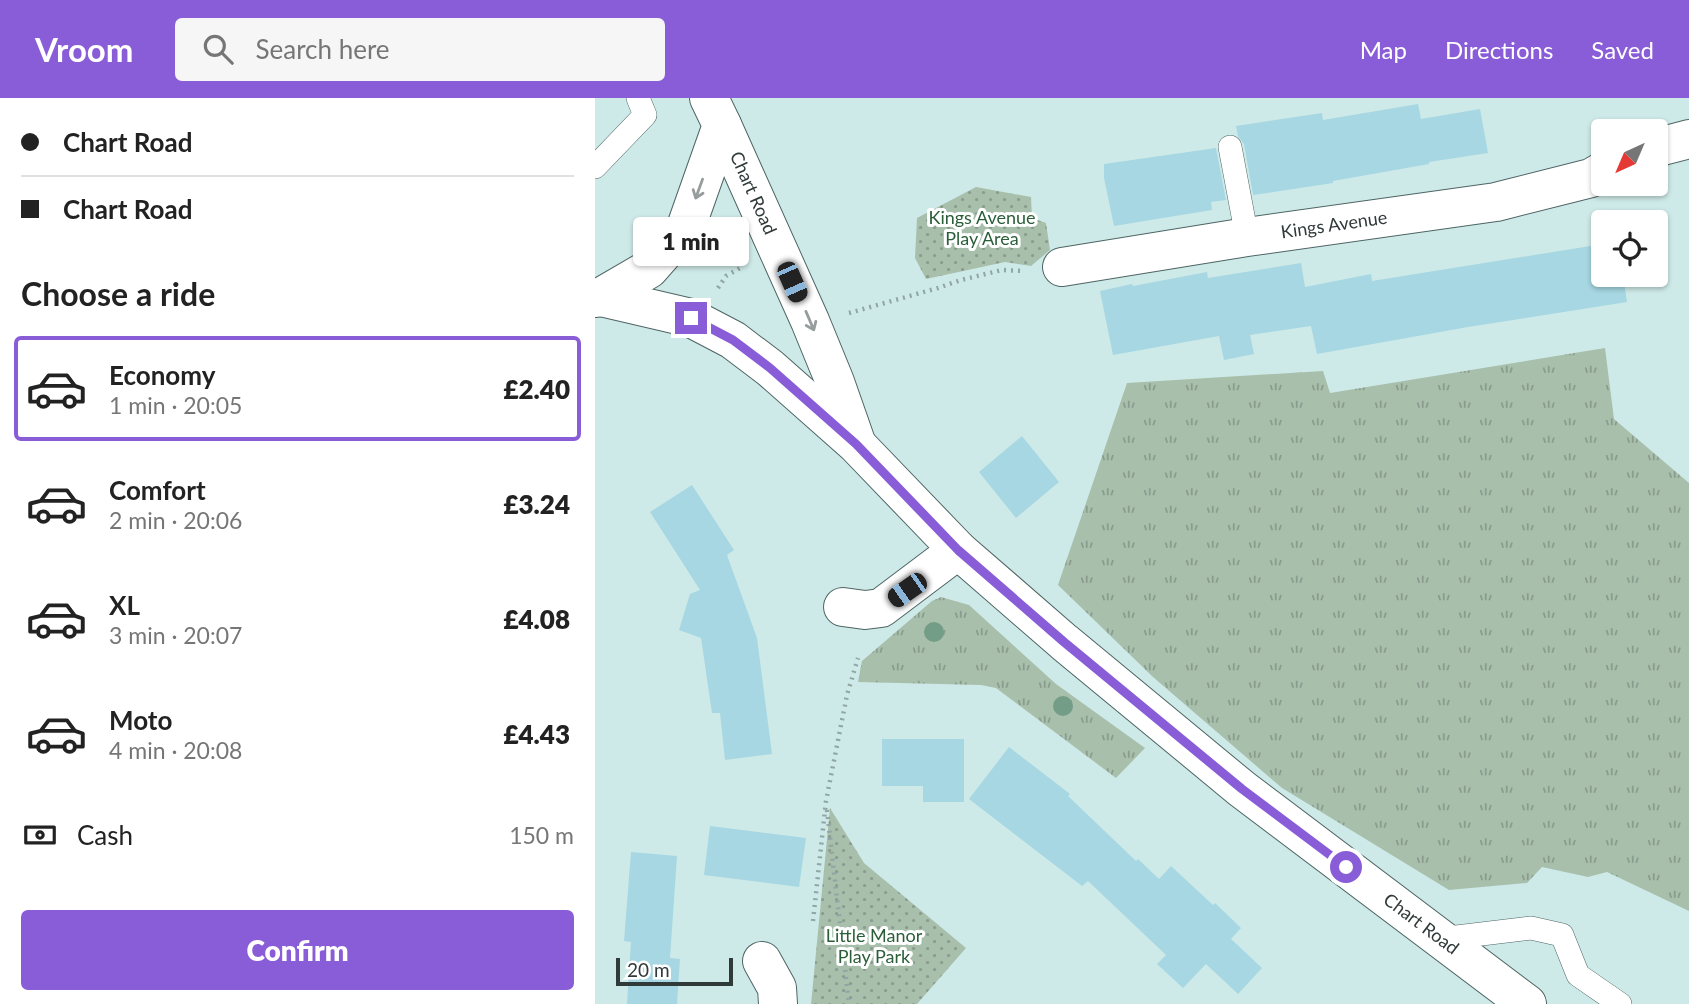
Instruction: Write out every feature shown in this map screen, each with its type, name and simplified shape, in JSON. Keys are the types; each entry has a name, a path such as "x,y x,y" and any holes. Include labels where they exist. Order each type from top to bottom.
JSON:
{"street":[{"name":"Chart Road","path":"716,111 835,382 856,444"},
{"path":"598,298 649,269 685,227 716,111"},
{"path":"1668,145 1689,139"},
{"name":"Kings Avenue","path":"1062,267 1247,237 1496,202 1591,178"},
{"name":"Chart Road","path":"598,298 691,318 733,340 770,368 856,444 958,550 1064,642 1242,789 1527,1004"},
{"path":"843,607 865,610 881,608 958,550"},
{"path":"762,961 777,988 778,1004"}],"lane":[{"path":"595,167 645,115 638,98"},
{"path":"1230,147 1247,237"},
{"path":"1440,939 1531,928 1562,935 1579,975 1620,1004"}],"path":[{"path":"703,324 716,290 726,276 738,268 783,262"},
{"path":"861,311 1002,270 1032,272 1062,267"},
{"path":"813,920 826,801 847,695 858,658"},
{"path":"826,801 849,1004"}],"green space":[{"name":"Kings Avenue Play Area","path":"976,187 1031,197 1032,218 1046,223 1050,250 1031,266 1005,262 926,279 915,258 917,218"},
{"path":"1605,348 1614,419 1689,483 1689,911 1607,872 1588,877 1542,867 1527,883 1449,890 1282,788 1153,677 1058,585 1127,383 1323,371 1330,393"},
{"path":"941,597 969,605 1056,684 1145,748 1116,778 996,688 981,685 858,682 862,661 932,601"},
{"name":"Little Manor Play Park","path":"830,808 864,863 966,948 917,1004 811,1004"}],"building":[{"path":"1418,104 1421,119 1480,109 1488,153 1429,162 1333,183 1253,195 1244,144 1238,136 1236,126 1322,113 1323,120"},
{"path":"1216,148 1226,200 1211,202 1212,210 1114,226 1104,178 1104,164"},
{"path":"1591,246 1591,287 1625,287 1627,302 1317,354 1311,326 1250,335 1254,354 1224,360 1219,336 1113,355 1100,291 1207,272 1208,278 1301,263 1305,287 1371,274 1372,281"},
{"path":"1022,436 1059,482 1016,518 979,472"},
{"path":"692,485 734,550 727,555 757,638 772,754 725,760 720,713 712,713 701,638 679,630 690,594 700,590 650,512"},
{"path":"882,739 964,739 964,802 923,802 923,786 882,786"},
{"path":"1009,747 1070,794 1068,796 1136,861 1138,859 1159,879 1171,866 1241,928 1231,939 1262,968 1238,994 1206,964 1183,988 1157,964 1166,955 1088,881 1082,886 969,799"},
{"path":"710,826 806,838 799,887 704,875"},
{"path":"631,852 677,856 670,958 680,959 677,1004 627,1004 631,942 624,941"}],"route":[{"path":"691,318 733,340 770,368 856,444 958,550 1064,642 1242,789 1346,867"}]}
